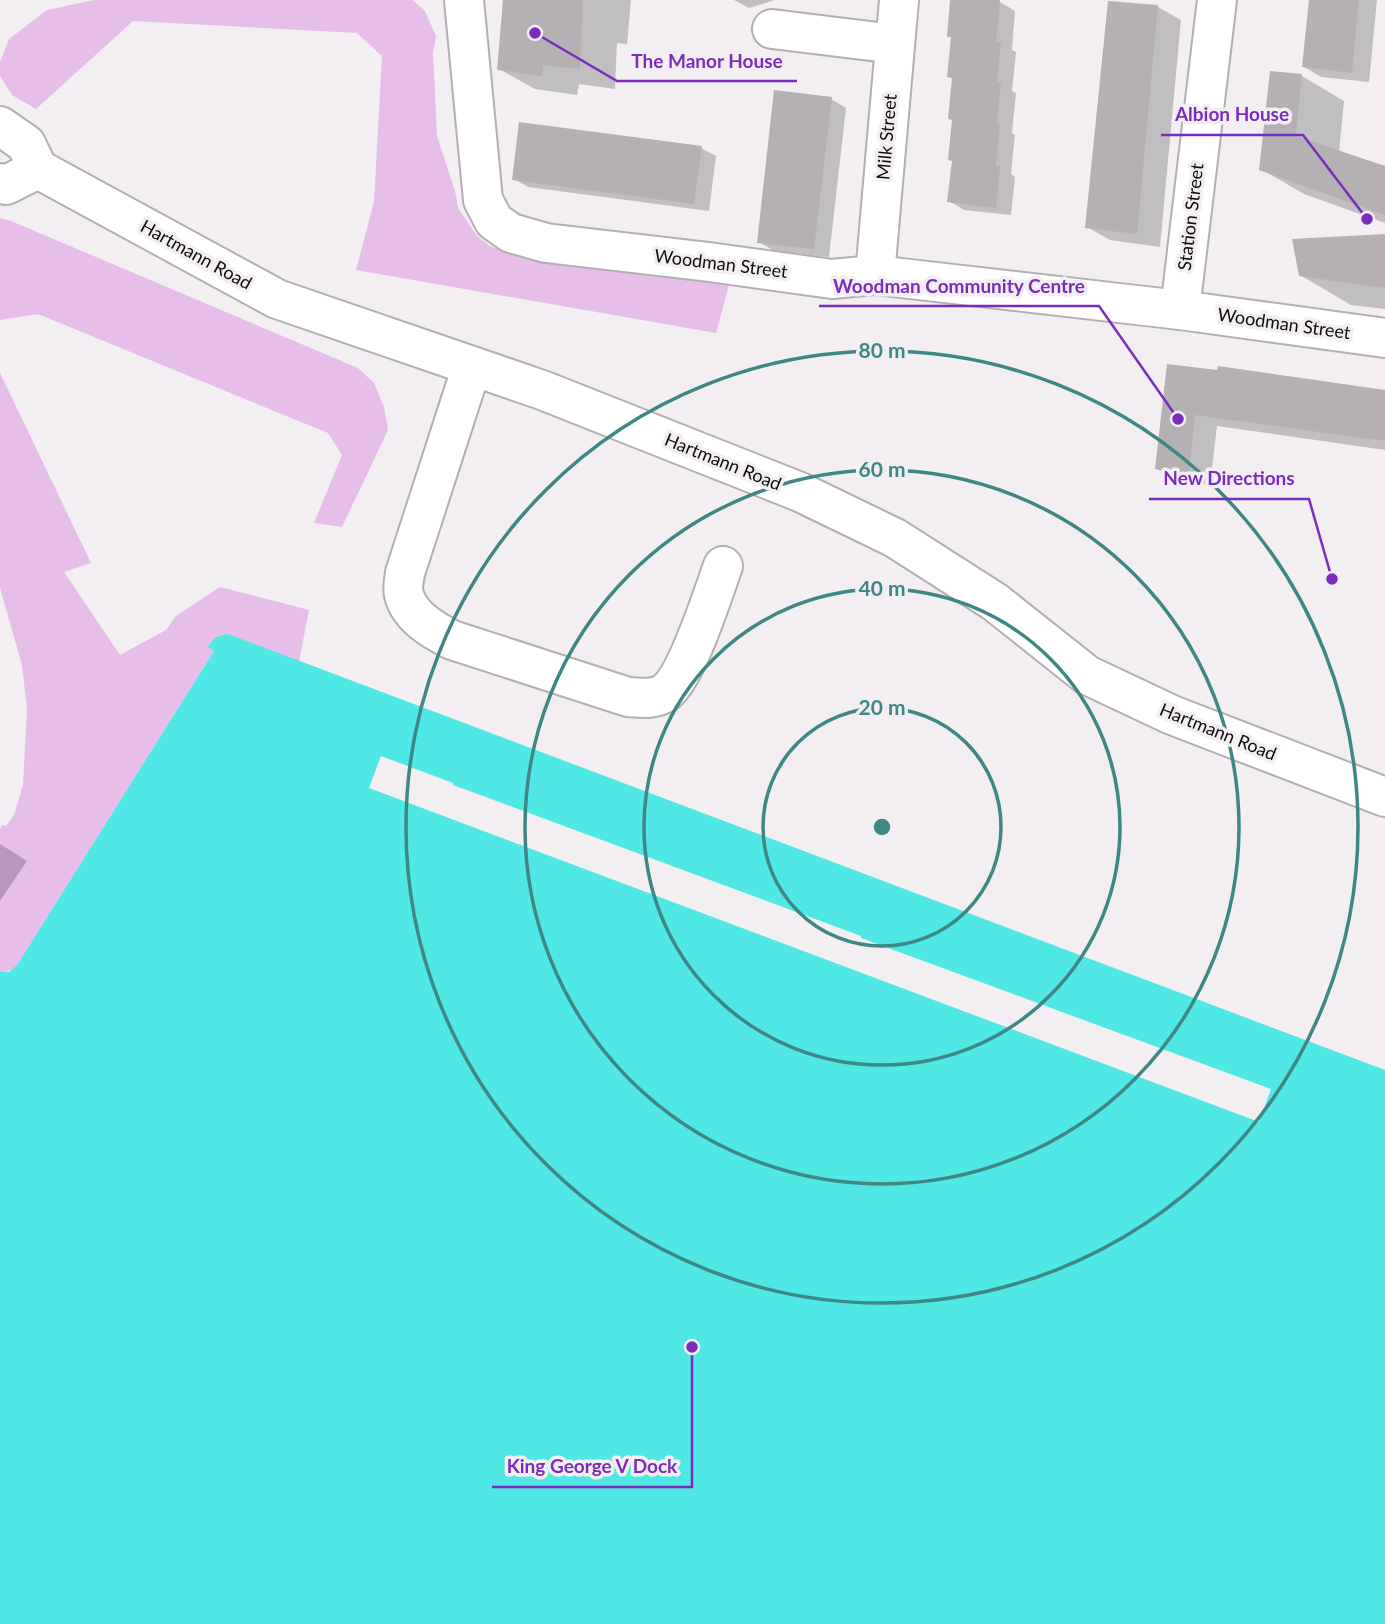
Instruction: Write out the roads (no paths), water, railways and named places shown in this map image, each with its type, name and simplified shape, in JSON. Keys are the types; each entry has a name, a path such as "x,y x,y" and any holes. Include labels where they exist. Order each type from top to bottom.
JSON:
{"street":[{"name":"Woodman Street","path":"464,0 483,200 494,221 511,233 546,243 832,279 875,275 1180,310 1385,338"},
{"name":"Milk Street","path":"875,275 899,0"},
{"name":"Station Street","path":"1180,310 1217,0"},
{"path":"772,29 895,44"},
{"name":"Hartmann Road","path":"0,126 26,144 38,169 277,299 542,390 800,492 895,538 984,595 1087,675 1172,715 1385,797"},
{"path":"0,183 6,185 38,169"},
{"path":"472,366 405,573 403,594 419,618 433,630 452,640 628,697 647,699 665,692 678,676 702,624 723,566"}],"water":[{"path":"228,634 1385,1070 1385,1624 0,1624 0,971 9,972 17,965 214,651 208,647 216,638"}],"place":[{"name":"The Manor House","path":"535,33"},
{"name":"Albion House","path":"1367,219"},
{"name":"Woodman Community Centre","path":"1178,419"},
{"name":"New Directions","path":"1332,579"},
{"name":"King George V Dock","path":"692,1347"}]}
